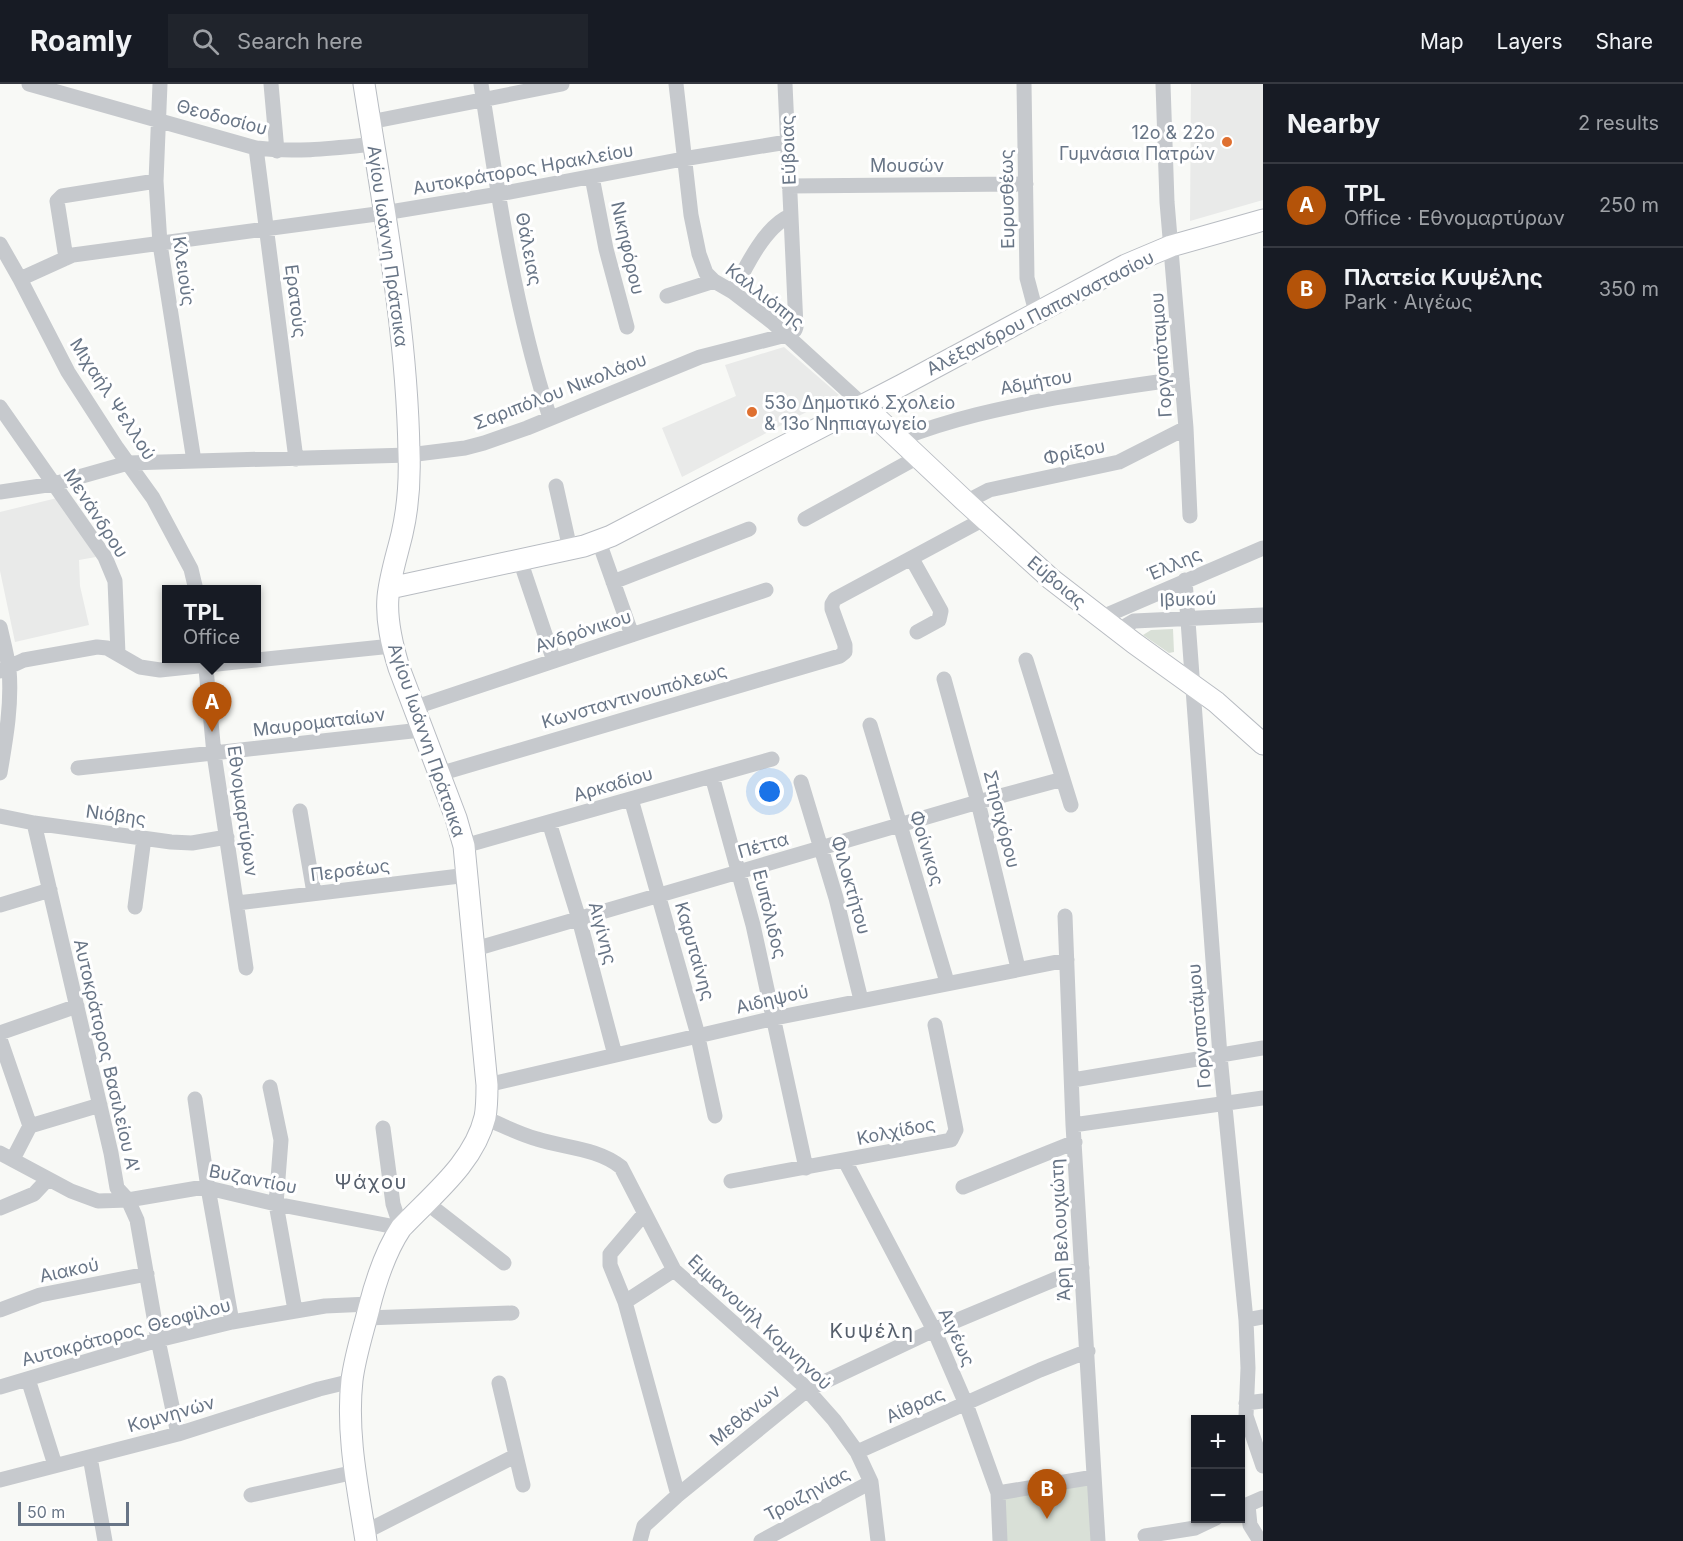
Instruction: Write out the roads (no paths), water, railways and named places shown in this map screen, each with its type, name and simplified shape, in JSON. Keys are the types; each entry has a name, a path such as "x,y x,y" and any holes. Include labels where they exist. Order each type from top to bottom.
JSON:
{"main road":[{"name":"Αγίου Ιωάννη Πράτσικα","path":"364,84 405,371 409,455 406,512 390,588 388,616 392,646 464,846 487,1085 484,1118 476,1141 427,1203 401,1228 386,1255 368,1311 352,1381 351,1423 355,1472 365,1537"},
{"name":"Αλέξανδρου Παπαναστασίου","path":"390,588 599,542 1126,265 1171,246 1263,220"},
{"name":"Εύβοιας","path":"863,405 1051,579 1234,717 1263,744"}],"street":[{"name":"Θεοδοσίου","path":"29,84 58,87 159,120 256,148 303,151 374,144"},
{"name":"Κλειούς","path":"160,84 156,181 159,244 194,461"},
{"path":"271,84 277,151"},
{"name":"Θάλειας","path":"481,84 499,194 527,335 550,418"},
{"path":"370,122 562,84"},
{"name":"Καλλιόπης","path":"676,84 691,215 699,254 706,273 786,335 863,405"},
{"name":"Εύβοιας","path":"785,84 796,327 786,335"},
{"name":"Ευρυσθέως","path":"1024,84 1028,284 1036,312"},
{"name":"Γοργοπόταμου","path":"1163,84 1166,180 1186,428 1190,516"},
{"name":"Αυτοκράτορος Ηρακλείου","path":"20,279 73,255 384,213 787,142"},
{"name":"Ερατούς","path":"256,148 296,459"},
{"name":"Νικηφόρου","path":"592,177 606,249 627,327"},
{"path":"66,258 58,198 156,181"},
{"name":"Μουσών","path":"789,186 1026,184"},
{"path":"733,292 747,266 776,224 790,216"},
{"name":"Μιχαήλ Ψελλού","path":"0,244 68,372 153,498 195,582"},
{"path":"667,296 714,281"},
{"name":"Σαριπόλου Νικολάου","path":"0,492 54,484 128,462 296,459 444,452 484,443 700,357 786,335"},
{"name":"Αδμήτου","path":"900,439 933,426 998,409 1182,378"},
{"name":"Μενάνδρου","path":"0,407 105,557 115,581 118,654"},
{"name":"Φρίξου","path":"966,502 989,490 1109,465 1130,457 1186,428"},
{"path":"805,519 918,457"},
{"path":"555,486 570,549"},
{"path":"917,632 939,620 941,611 912,559 984,519"},
{"path":"613,582 749,529"},
{"path":"599,542 632,635"},
{"name":"Έλλης","path":"1109,624 1185,580 1263,548"},
{"name":"Κωνσταντινουπόλεως","path":"439,774 840,656 845,652 845,645 832,609 835,599 912,559"},
{"path":"520,560 554,661"},
{"name":"Γοργοποτάμου","path":"1185,580 1220,1056 1246,1320 1248,1368 1246,1416 1263,1466"},
{"name":"Ανδρόνικου","path":"413,708 766,590"},
{"name":"Ιβυκού","path":"1109,624 1263,615"},
{"path":"0,627 10,715 0,773"},
{"path":"261,657 392,646"},
{"path":"4,669 24,660 97,647 107,648 140,667 160,670 199,663"},
{"path":"1026,660 1071,805"},
{"name":"Εθνομαρτύρων","path":"205,663 214,754 246,968"},
{"name":"Στησιχόρου","path":"944,679 978,802 1018,968"},
{"name":"Φοίνικος","path":"870,725 947,982"},
{"name":"Μαυροματαίων","path":"78,768 421,730"},
{"name":"Αρκαδίου","path":"464,846 772,759"},
{"name":"Ευπόλιδος","path":"712,776 739,872 775,1018 806,1168"},
{"name":"Πέττα","path":"475,949 1063,779"},
{"name":"Φιλοκτήτου","path":"801,782 836,898 861,1000"},
{"name":"Καρυταίνης","path":"631,799 699,1036 715,1116"},
{"path":"300,811 314,893"},
{"name":"Νιόβης","path":"0,816 34,823 188,843 227,837"},
{"name":"Αιγίνης","path":"549,822 579,919 615,1055"},
{"name":"Αυτοκράτορος Βασιλείου A'","path":"34,823 111,1153 117,1188 128,1200 137,1220 158,1340 178,1434"},
{"path":"135,907 144,838"},
{"name":"Περσέως","path":"237,903 468,875"},
{"path":"0,905 50,891"},
{"name":"Άρη Βελουχιώτη","path":"1065,916 1073,1125 1098,1541"},
{"name":"Αιδηψού","path":"487,1085 775,1018 947,982 1067,960"},
{"path":"0,1033 77,1006"},
{"name":"Κολχίδος","path":"731,1181 946,1142 953,1137 956,1130 935,1024"},
{"path":"0,1039 30,1126"},
{"path":"1072,1080 1263,1048"},
{"path":"270,1087 281,1140 276,1204 295,1310"},
{"path":"1073,1125 1263,1098"},
{"path":"195,1099 232,1322"},
{"path":"6,1156 30,1126 100,1105"},
{"name":"Εμμανουήλ Κομνηνού","path":"484,1118 536,1139 599,1154 621,1167 674,1270 807,1390 834,1420 857,1452 871,1482 878,1541"},
{"path":"383,1128 393,1204 401,1228"},
{"path":"963,1187 1075,1142"},
{"name":"Βυζαντίου","path":"6,1156 93,1200 128,1200 208,1188 276,1204 401,1228"},
{"name":"Αιγέως","path":"845,1161 934,1330 966,1404 998,1493 1000,1541"},
{"path":"0,1208 34,1194 48,1179"},
{"path":"427,1203 504,1263"},
{"path":"644,1214 610,1254 610,1265 625,1302 678,1495"},
{"name":"Μεθάνων","path":"642,1534 678,1495 807,1390 934,1330 1082,1268"},
{"path":"625,1302 674,1270"},
{"name":"Αιακού","path":"0,1310 40,1295 147,1274"},
{"name":"Αυτοκράτορος Θεοφίλου","path":"0,1387 158,1340 295,1310 340,1304 368,1311 512,1313"},
{"path":"1246,1320 1263,1317"},
{"name":"Αίθρας","path":"857,1452 1040,1370 1088,1351"},
{"path":"27,1379 55,1465"},
{"name":"Κομνηνών","path":"0,1480 178,1434 319,1389 352,1381"},
{"path":"499,1383 523,1485"},
{"path":"1246,1403 1263,1401"},
{"path":"365,1537 515,1456"},
{"path":"90,1457 105,1541"},
{"path":"251,1495 355,1472"},
{"path":"998,1493 1095,1478"},
{"name":"Τροιζηνίας","path":"761,1541 871,1482"},
{"path":"1245,1507 1263,1498"},
{"path":"1245,1510 1250,1525 1260,1541"},
{"path":"1145,1536 1195,1527 1204,1523"}],"place":[{"name":"12ο & 22ο Γυμνάσια Πατρών","path":"1227,142"},
{"name":"53ο Δημοτικό Σχολείο & 13ο Νηπιαγωγείο","path":"752,412"},
{"name":"TPL","path":"212,732"},
{"name":"Πλατεία Κυψέλης","path":"1047,1519"}],"district":[{"name":"Ψάχου","path":"371,1182"},
{"name":"Κυψέλη","path":"872,1331"}]}
